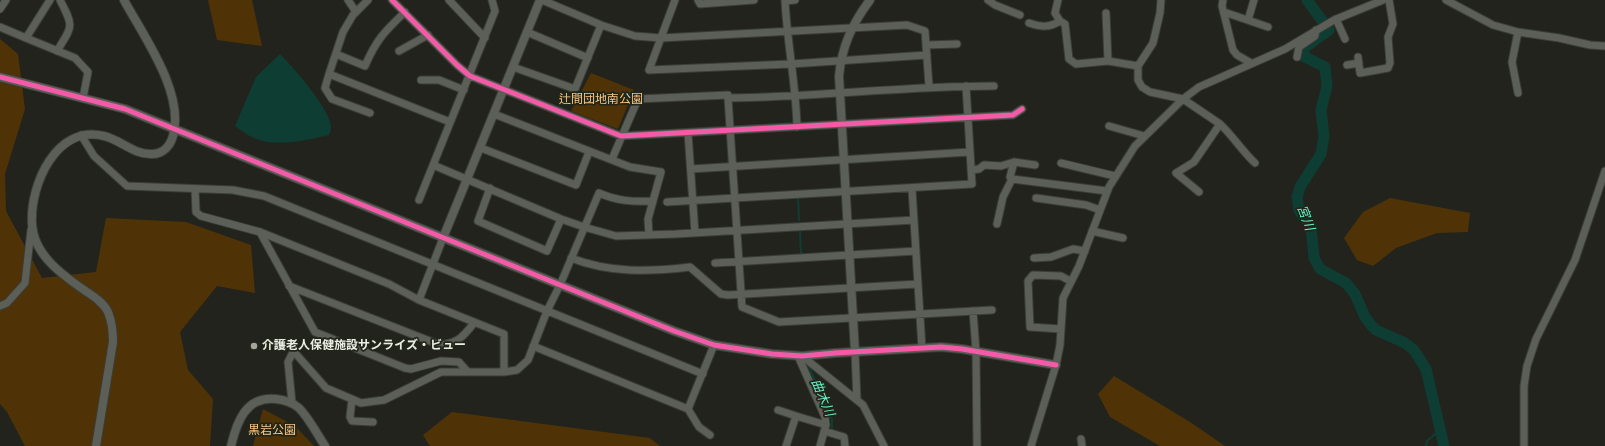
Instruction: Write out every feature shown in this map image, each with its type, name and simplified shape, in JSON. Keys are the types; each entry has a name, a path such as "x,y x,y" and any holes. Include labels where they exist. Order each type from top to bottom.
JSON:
{"street":[{"path":"0,9 6,0"},
{"path":"26,38 50,0"},
{"path":"57,50 71,29 71,21 60,0"},
{"path":"0,306 6,303 25,283 31,247 35,200 41,178 54,154 62,145 82,135 105,136 142,154 153,154 163,152 171,144 175,128 175,107 170,88 158,61 124,0"},
{"path":"348,0 356,12"},
{"path":"368,0 356,12 343,32 325,88 332,99 370,113"},
{"path":"392,0 470,76 621,136 1013,115 1022,109"},
{"path":"449,0 485,38"},
{"path":"419,200 495,11 492,0"},
{"path":"419,300 541,0 601,25 636,36 661,38 907,25 925,31 929,86"},
{"path":"675,0 649,70 791,64 927,55"},
{"path":"698,0 700,4 754,0"},
{"path":"795,0 785,0 787,31 796,95 797,127"},
{"path":"857,400 854,319 839,92 841,61 851,28 870,0"},
{"path":"988,0 995,5 1020,15"},
{"path":"1058,0 1055,13 1060,21 1065,24 1066,46 1069,59 1076,64 1108,62 1138,66"},
{"path":"1161,0 1160,13 1153,43 1138,66 1138,80 1142,87 1150,92 1183,99 1220,124 1233,135 1242,150 1255,163"},
{"path":"1222,0 1233,50 1251,63"},
{"path":"1248,20 1254,0"},
{"path":"1031,446 1056,365 1061,329 1063,298 1085,251 1107,191 1129,153 1144,136 1199,86 1285,48 1335,19 1383,0"},
{"path":"1347,65 1358,60 1360,73 1388,68 1390,63 1388,36 1393,24 1390,0"},
{"path":"1446,0 1493,25 1518,32 1559,38 1590,45 1605,46"},
{"path":"336,54 365,66 374,46 384,32 405,12"},
{"path":"1224,12 1268,27"},
{"path":"1106,13 1108,62"},
{"path":"1335,19 1345,39"},
{"path":"1029,23 1039,26 1052,26 1060,21"},
{"path":"513,67 576,89 601,25"},
{"path":"0,27 75,58 88,72 83,98"},
{"path":"1297,56 1299,47 1315,36 1318,29"},
{"path":"527,32 588,58"},
{"path":"1518,32 1512,62 1518,93"},
{"path":"399,51 428,35"},
{"path":"926,45 957,44"},
{"path":"329,74 450,122"},
{"path":"0,77 125,110 175,128 443,238 674,331 714,345 800,356 940,347 976,351 1056,365"},
{"path":"421,80 439,80 464,90"},
{"path":"728,98 929,86 994,86"},
{"path":"667,202 912,189 972,184 966,86"},
{"path":"612,159 638,99 728,95 742,307 779,322 854,319 992,310"},
{"path":"494,114 630,167 661,172 648,219 649,235"},
{"path":"1199,192 1176,173 1194,162 1220,124"},
{"path":"1109,126 1144,136"},
{"path":"688,133 695,233"},
{"path":"82,135 94,156 127,186 232,190 264,196 703,374"},
{"path":"481,148 576,185 589,152"},
{"path":"691,169 844,161 970,152"},
{"path":"971,170 979,169 984,165 1001,166 1014,162 1035,165"},
{"path":"998,224 1003,198 1012,179 1010,177 1014,162"},
{"path":"1061,162 1115,176"},
{"path":"433,165 560,218 584,227 616,236 695,233 914,220"},
{"path":"1524,446 1524,386 1527,366 1536,339 1575,260 1605,171"},
{"path":"1012,179 1107,191"},
{"path":"490,188 478,221 547,251 560,218"},
{"path":"195,189 198,214 260,232 390,284 419,300 504,334 504,372"},
{"path":"912,189 922,348"},
{"path":"292,403 288,362 292,354 296,354 326,388 361,403 384,400 441,372 504,372 517,370 528,360 547,311 560,285 599,193 630,202 653,201"},
{"path":"1036,198 1086,205 1100,210"},
{"path":"32,223 42,252 54,268 99,300 108,311 113,325 113,342 96,446"},
{"path":"1092,231 1123,238"},
{"path":"260,232 315,332 405,368 411,369 441,361 459,362 466,371"},
{"path":"1034,258 1051,257 1073,249 1085,251"},
{"path":"715,263 916,251"},
{"path":"571,258 592,266 616,270 690,267 721,294 852,289 918,284"},
{"path":"1061,329 1030,328 1028,281 1033,275 1061,276 1070,282"},
{"path":"289,286 440,345 450,344 462,338 474,323"},
{"path":"973,311 976,351 977,446"},
{"path":"688,409 714,345"},
{"path":"533,346 688,409 699,427 710,435"},
{"path":"800,356 863,406 884,446"},
{"path":"800,356 825,417 825,428 820,446"},
{"path":"231,446 235,430 244,413 259,399 282,400 292,403 300,409 325,446"},
{"path":"352,399 350,417 352,421 373,422"},
{"path":"778,410 825,428 844,438 846,446"},
{"path":"786,446 796,416"}],"green space":[{"path":"208,0 252,0 262,46 217,40"},
{"path":"0,39 18,54 25,109 5,174 6,211 42,278 96,272 106,218 186,222 251,245 255,293 217,286 180,332 188,370 213,399 210,446 25,446 7,412 0,404"},
{"name":"辻間団地南公園","path":"591,73 634,90 618,129 571,111"},
{"path":"1390,198 1470,213 1468,232 1437,233 1396,248 1373,266 1357,260 1344,238 1363,212"},
{"path":"1114,376 1190,422 1225,446 1160,446 1110,417 1098,394"},
{"name":"黒岩公園","path":"263,409 295,426 314,446 253,446"},
{"path":"452,412 650,438 660,446 430,446 423,435"}],"water":[{"path":"280,54 301,78 324,109 331,126 329,135 282,143 263,141 254,138 235,126 256,77"}],"waterway":[{"name":"宮川","path":"1307,0 1329,30 1304,48 1303,56 1325,67 1327,86 1321,110 1324,136 1321,154 1300,187 1297,197 1299,210 1311,227 1314,258 1320,269 1346,283 1355,294 1365,317 1371,325 1376,330 1405,343 1414,350 1426,369 1444,446"},
{"name":"曲木川","path":"798,198 799,220"},
{"name":"曲木川","path":"800,232 801,254"},
{"name":"曲木川","path":"809,367 832,419 832,429"},
{"path":"1426,446 1427,441 1440,430"}],"cycle path":[{"path":"392,0 470,76 621,136 1013,115 1022,109"},
{"path":"0,77 125,109 674,331 714,345 772,354 802,356 941,347 962,349 1056,365"}],"place":[{"name":"介護老人保健施設サンライズ・ビュー","path":"254,346"}]}
